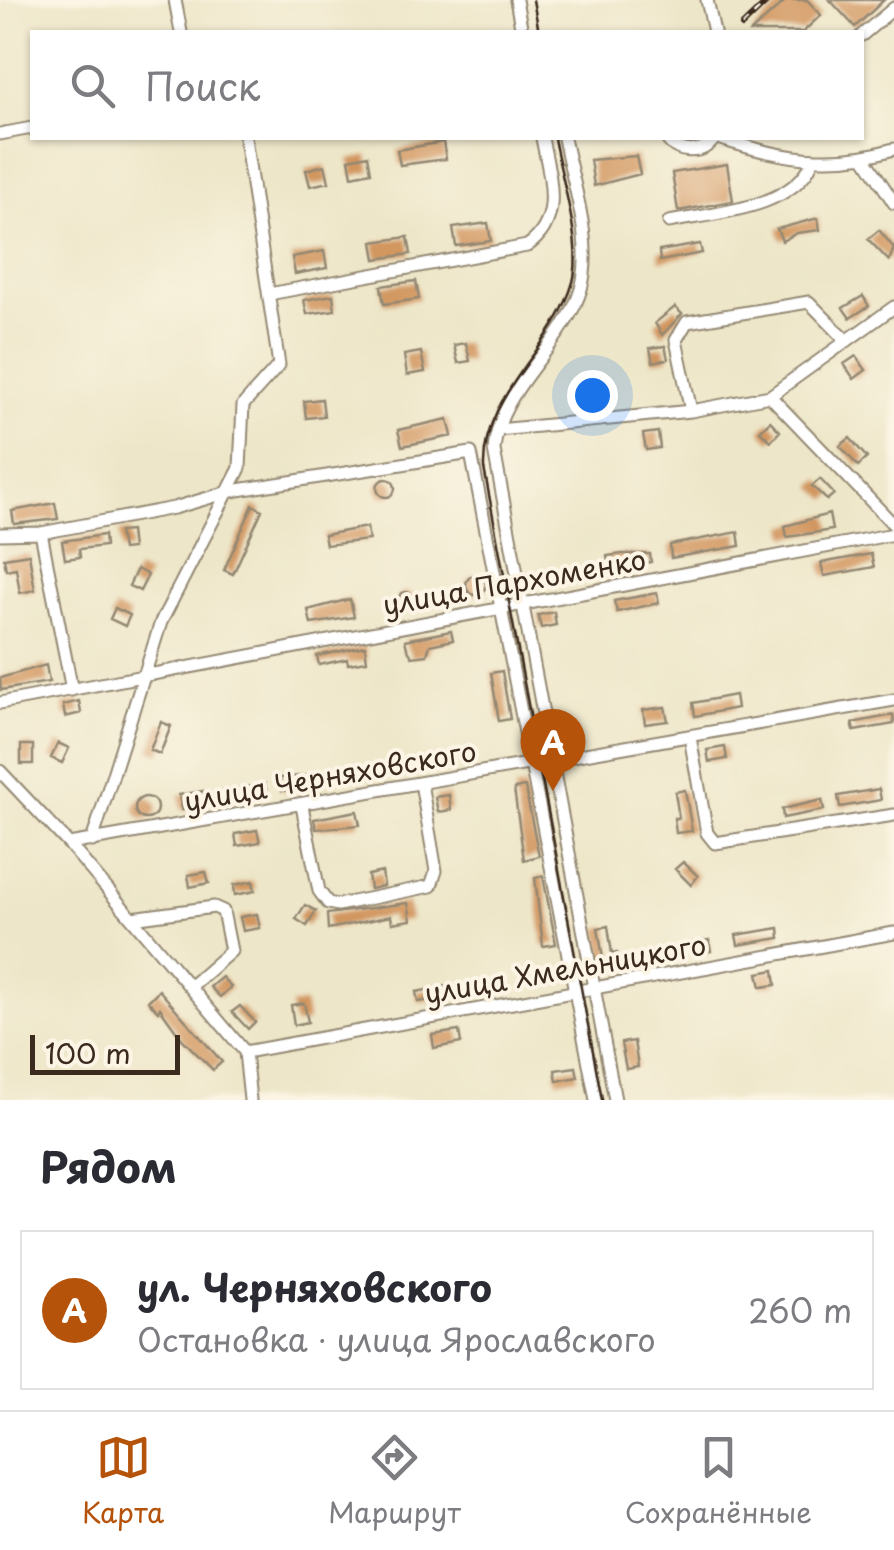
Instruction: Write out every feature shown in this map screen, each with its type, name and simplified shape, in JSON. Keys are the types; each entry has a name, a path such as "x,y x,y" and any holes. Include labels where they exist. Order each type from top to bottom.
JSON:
{"street":[{"path":"175,0 181,30"},
{"path":"516,0 522,30"},
{"path":"707,0 714,30"},
{"path":"864,33 894,8"},
{"path":"0,134 30,128"},
{"path":"92,840 168,607 232,491 240,468 243,405 279,365 245,140"},
{"path":"269,294 527,246 543,232 552,208 542,140"},
{"path":"564,140 584,244 583,278 572,310 498,430 495,467 614,1100"},
{"path":"668,140 672,146 687,151 702,150 714,140"},
{"path":"725,140 812,162 865,158 894,149"},
{"path":"865,158 894,202"},
{"path":"669,222 748,206 778,194 803,179 812,162"},
{"path":"692,410 676,340 687,322 809,302 847,341"},
{"path":"498,430 692,410 770,396 894,307"},
{"path":"770,396 894,525"},
{"path":"0,534 41,533 174,508 232,491 467,451 476,461 596,1100"},
{"path":"41,533 72,690"},
{"name":"улица Пархоменко","path":"0,703 894,534"},
{"name":"улица Черняховского","path":"69,844 894,700"},
{"path":"690,737 707,832 715,843 894,814"},
{"path":"0,771 69,844 245,1052 250,1100"},
{"path":"302,806 320,891 328,904 338,905 431,886 436,871 421,783"},
{"path":"132,918 214,907 223,911 231,951 190,987"},
{"name":"улица Хмельницкого","path":"245,1052 894,932"}],"building":[{"path":"786,0 807,0 821,15 805,30 753,30"},
{"path":"830,0 884,0 855,27"},
{"path":"443,142 446,159 400,165 397,150"},
{"path":"368,155 371,172 352,176 349,159"},
{"path":"636,156 640,174 594,186 590,160"},
{"path":"727,164 733,201 678,211 672,173"},
{"path":"325,165 329,182 310,186 306,170"},
{"path":"818,218 820,230 797,233 782,241 777,229"},
{"path":"488,223 491,241 456,246 453,228"},
{"path":"879,230 894,248 889,261 868,239"},
{"path":"408,237 411,254 376,259 373,242"},
{"path":"700,244 702,253 660,261 659,251"},
{"path":"324,251 327,268 295,274 292,257"},
{"path":"416,281 419,299 384,304 381,286"},
{"path":"333,295 335,310 307,314 304,300"},
{"path":"863,296 869,306 850,318 843,308"},
{"path":"675,307 682,314 662,335 655,323"},
{"path":"466,343 470,361 458,363 454,345"},
{"path":"665,346 668,359 653,362 650,348"},
{"path":"421,352 425,372 407,375 404,355"},
{"path":"856,356 866,370 854,379 844,364"},
{"path":"322,399 324,416 306,418 304,401"},
{"path":"448,419 452,436 402,446 398,430"},
{"path":"770,421 780,431 771,441 760,431"},
{"path":"658,432 660,448 646,450 643,434"},
{"path":"850,438 867,458 858,466 840,446"},
{"path":"386,479 395,488 386,497 377,488"},
{"path":"820,479 834,494 827,500 812,486"},
{"path":"55,503 58,519 14,524 12,511"},
{"path":"253,505 262,510 233,574 224,570"},
{"path":"829,514 832,530 787,537 785,526"},
{"path":"367,527 369,540 326,545 324,535"},
{"path":"130,531 132,549 122,550 119,532"},
{"path":"738,532 740,546 671,558 670,545"},
{"path":"104,535 105,546 79,549 80,557 65,559 62,541"},
{"path":"29,554 35,590 20,593 16,568 6,570 4,558"},
{"path":"650,554 651,562 609,569 607,556"},
{"path":"871,554 874,567 824,576 821,563"},
{"path":"137,569 148,575 140,591 129,586"},
{"path":"476,575 486,585 476,595 466,585"},
{"path":"406,592 414,600 406,608 398,600"},
{"path":"657,593 659,603 617,612 614,601"},
{"path":"350,599 354,617 311,624 308,610"},
{"path":"115,608 130,615 125,626 110,619"},
{"path":"554,612 556,625 541,628 538,615"},
{"path":"451,631 453,640 430,645 427,655 412,657 407,648 405,640"},
{"path":"365,646 367,661 348,664 347,659 319,665 317,656"},
{"path":"46,665 49,682 1,690 0,678"},
{"path":"502,671 510,719 499,721 491,673"},
{"path":"735,695 737,708 695,716 693,703"},
{"path":"79,701 81,713 65,717 63,705"},
{"path":"665,707 668,721 645,724 643,710"},
{"path":"893,715 894,724 854,731 852,723"},
{"path":"161,722 171,726 160,754 150,750"},
{"path":"58,743 69,748 62,763 51,758"},
{"path":"21,745 33,745 33,764 21,764"},
{"path":"725,747 727,759 709,762 707,750"},
{"path":"325,774 327,783 282,791 280,778"},
{"path":"265,784 267,794 224,801 222,791"},
{"path":"525,787 539,856 524,860 514,789"},
{"path":"879,789 881,800 840,807 838,796"},
{"path":"685,790 692,831 676,833 674,818 679,818 675,792"},
{"path":"203,791 206,805 182,810 179,795"},
{"path":"449,795 451,810 438,812 435,797"},
{"path":"146,797 157,808 146,819 135,808"},
{"path":"822,800 824,810 783,818 782,809"},
{"path":"357,811 360,825 316,829 314,819"},
{"path":"257,830 260,842 237,846 235,834"},
{"path":"683,862 698,876 691,885 675,869"},
{"path":"206,872 209,883 190,887 188,875"},
{"path":"382,872 384,886 370,889 368,875"},
{"path":"543,876 556,944 543,946 535,878"},
{"path":"253,881 255,891 235,895 234,885"},
{"path":"408,903 411,920 392,923 391,916 328,929 327,914"},
{"path":"305,905 316,911 307,926 296,919"},
{"path":"257,914 260,928 243,931 240,917"},
{"path":"608,926 612,954 617,953 620,967 605,970 598,928"},
{"path":"779,928 780,938 738,945 736,935"},
{"path":"709,940 711,951 693,954 691,943"},
{"path":"774,970 776,985 761,987 758,973"},
{"path":"222,977 231,987 220,997 210,987"},
{"path":"447,986 449,997 418,1002 416,992"},
{"path":"159,990 222,1062 213,1070 182,1039 160,1008 158,1011 148,1001"},
{"path":"304,1003 308,1022 294,1025 291,1005"},
{"path":"240,1006 255,1022 248,1029 232,1012"},
{"path":"459,1031 461,1043 434,1048 432,1035"},
{"path":"634,1041 638,1067 626,1069 621,1043"},
{"path":"576,1067 578,1077 557,1081 555,1070"}],"tram line":[{"path":"533,0 539,30"},
{"path":"554,140 573,230 573,282 551,329 494,417 486,441 484,468 602,1100"}],"railway":[{"path":"742,26 769,0"}],"place":[{"name":"ул. Черняховского","path":"553,791"}]}
